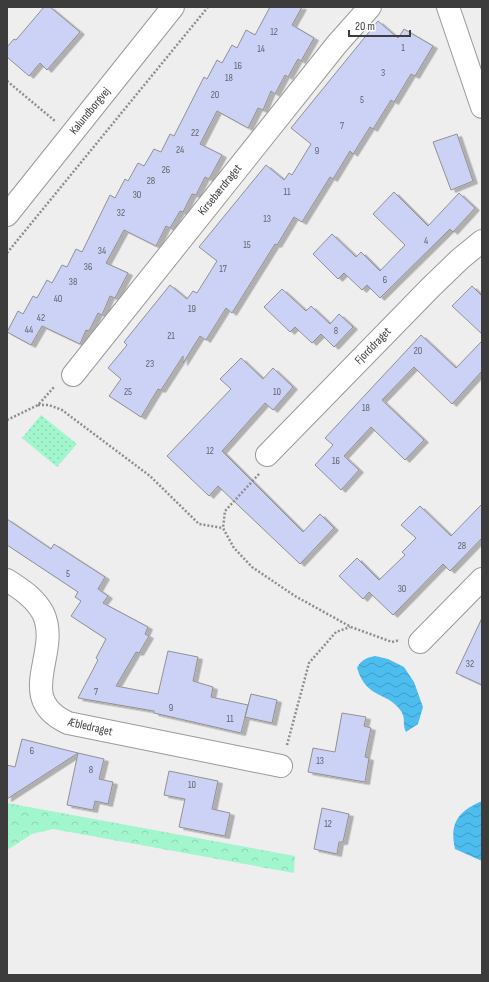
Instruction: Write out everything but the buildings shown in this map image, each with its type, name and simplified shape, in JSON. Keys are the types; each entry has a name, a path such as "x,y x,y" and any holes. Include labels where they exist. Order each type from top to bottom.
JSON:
{"street":[{"name":"Kalundborgvej","path":"7,215 173,7"},
{"name":"Kirsebærdraget","path":"73,375 337,44 370,7"},
{"path":"448,7 482,107"},
{"name":"Fjorddraget","path":"267,455 430,287 460,259 482,242"},
{"path":"420,642 482,579"},
{"name":"Æbledraget","path":"7,580 33,599 46,620 48,635 40,687 44,704 53,715 68,723 281,766"}],"path":[{"path":"7,253 208,7"},
{"path":"7,81 71,134"},
{"path":"7,420 38,405 63,378 73,375"},
{"path":"38,405 49,405 62,410 150,476 199,524 224,528"},
{"path":"267,455 266,467 225,511 224,528 234,548 252,567 295,596 351,627 392,642 406,638 420,642"},
{"path":"281,766 309,663 336,632 351,627"}],"green space":[{"path":"41,415 77,444 57,467 22,438"},
{"path":"7,803 295,856 294,873 53,829 32,834 7,850"}],"water":[{"path":"375,656 388,659 404,667 414,682 423,707 418,724 406,732 403,716 396,705 372,690 361,678 357,668 360,663"},
{"path":"482,801 482,861 455,849 453,832 462,813"}]}
